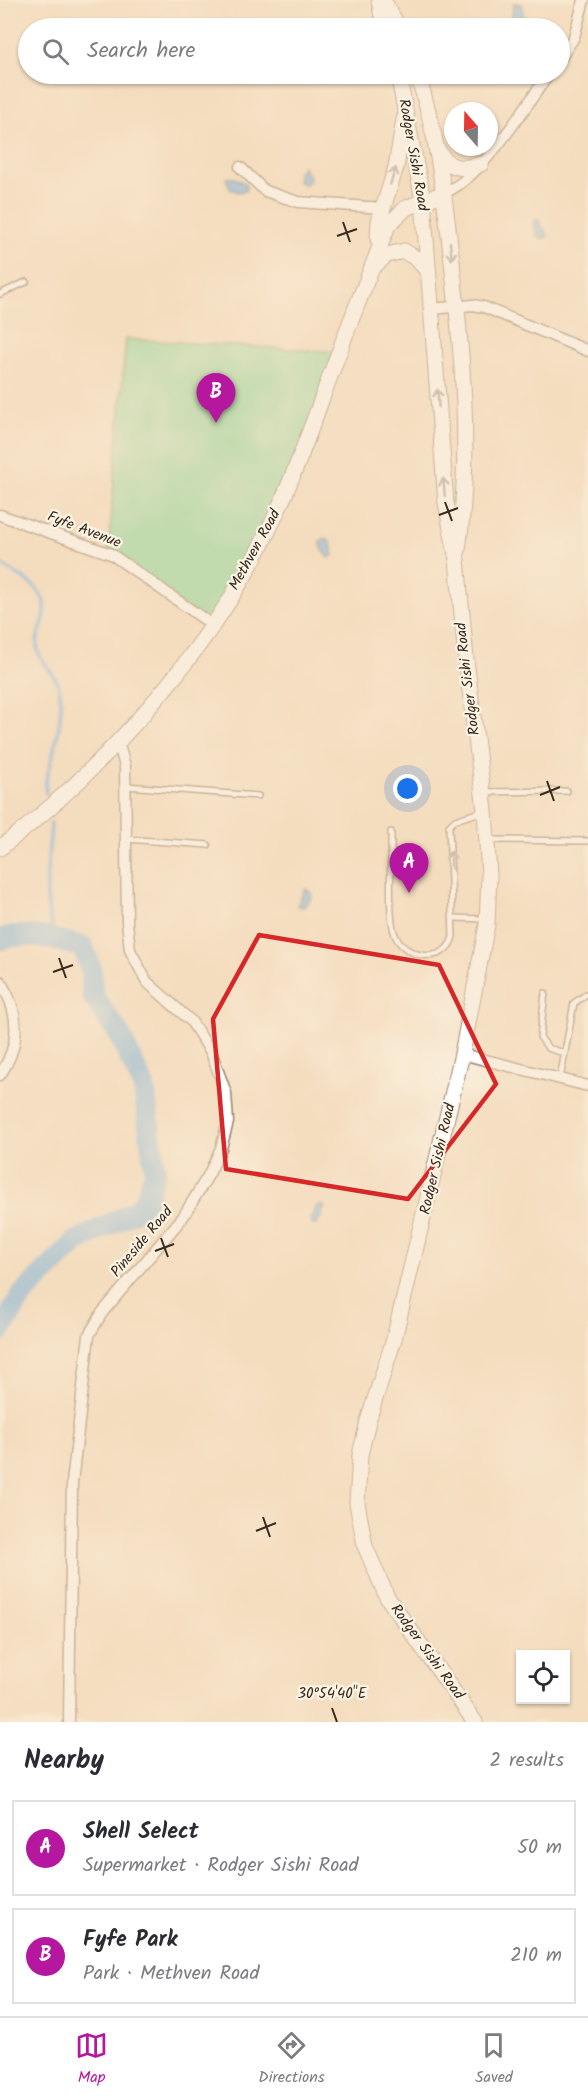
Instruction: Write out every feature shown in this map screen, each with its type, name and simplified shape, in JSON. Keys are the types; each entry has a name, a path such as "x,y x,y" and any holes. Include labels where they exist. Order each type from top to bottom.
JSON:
{"main road":[{"path":"381,0 383,18"},
{"path":"381,0 393,18"},
{"name":"Rodger Sishi Road","path":"400,84 423,200 446,503 457,559 485,810 489,875 488,920 462,1054 394,1339 368,1421 360,1455 357,1503 365,1546 387,1597 475,1722"},
{"name":"Rodger Sishi Road","path":"420,84 435,144 444,193 464,384 464,493 457,559"},
{"path":"375,261 383,208 396,167 406,107"},
{"path":"435,144 445,160 454,168 463,169 481,164"},
{"name":"Methven Road","path":"0,848 50,806 118,742 164,691 211,624 254,558 291,482 392,219 406,208 444,193"},
{"path":"375,261 404,250 417,259 428,272"}],"street":[{"path":"570,43 574,37 584,0"},
{"path":"444,193 459,186 481,164 541,84"},
{"path":"240,167 264,191 298,202 383,208"},
{"path":"432,309 473,305 499,311 588,351"},
{"name":"Fyfe Avenue","path":"0,515 111,554 211,624"},
{"name":"Pineside Road","path":"69,1722 72,1483 89,1335 102,1313 183,1217 209,1174 221,1148 228,1122 226,1093 211,1052 191,1021 156,992 135,964 127,937 126,786 124,758 118,742"},
{"path":"0,981 13,1006 16,1021 13,1051 0,1075"},
{"path":"462,1054 588,1086"}],"lane":[{"path":"0,294 26,282"},
{"path":"126,786 258,796"},
{"path":"482,792 567,791"},
{"path":"391,832 393,922 398,940 404,947 422,956 438,955 452,941 454,918 449,826 455,820 485,810"},
{"path":"126,839 208,845"},
{"path":"487,840 588,841"},
{"path":"454,918 488,920"},
{"path":"544,993 540,1037 548,1048 564,1053"},
{"path":"560,1079 574,1003 588,993"}],"highlighted area":[{"path":"259,935 439,965 496,1084 408,1199 226,1169 213,1019"}],"green space":[{"path":"126,339 340,352 285,493 210,625 108,554"}],"water":[{"path":"514,3 521,4 524,18 512,18"},
{"path":"303,166 310,179 305,185 298,181 298,172"},
{"path":"226,178 235,178 246,184 246,190 238,192 230,189"},
{"path":"538,219 548,236 543,239 538,237 533,223"},
{"path":"325,538 330,541 334,555 329,558 322,549 320,541"},
{"path":"305,889 311,892 312,897 304,907 297,906"},
{"path":"317,1206 325,1207 317,1225 313,1225 310,1220"}],"waterway":[{"path":"0,563 35,587 43,598 45,606 37,649 58,684 61,708 45,785 46,793"},
{"path":"51,823 47,898 57,941"},
{"path":"0,940 31,936 83,947 91,969 93,996 119,1034 144,1087 155,1173 145,1201 137,1210 76,1242 23,1294 0,1331"}],"place":[{"name":"Fyfe Park","path":"216,423"},
{"name":"Shell Select","path":"409,893"}]}
